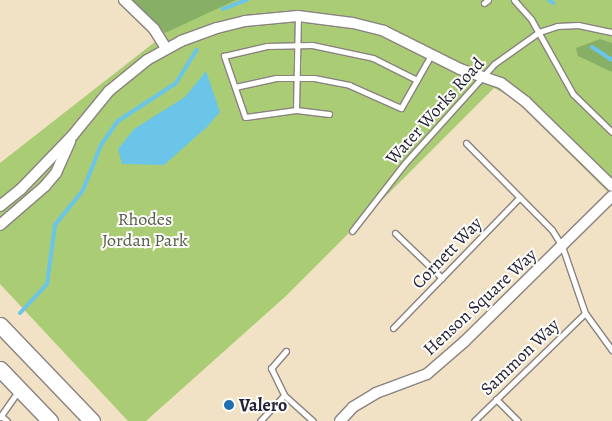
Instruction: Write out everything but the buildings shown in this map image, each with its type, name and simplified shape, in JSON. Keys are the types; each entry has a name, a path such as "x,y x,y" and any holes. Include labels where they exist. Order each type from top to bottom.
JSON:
{"main road":[{"path":"0,325 92,421"},
{"path":"0,369 50,421"}],"street":[{"path":"124,0 154,29 166,48"},
{"path":"0,206 21,189 73,134 109,91 166,48 217,28 254,20 298,16 368,27 432,54 460,69 501,83 526,102 612,186"},
{"path":"0,225 32,200 56,173 73,134"},
{"name":"Henson Square Way","path":"340,421 353,408 376,393 427,374 465,342 612,196"}],"lane":[{"path":"514,0 538,32 567,86 612,132"},
{"path":"296,110 298,16"},
{"name":"Water Works Road","path":"352,231 405,163 482,76 538,32 566,24 612,32"},
{"path":"329,114 296,110 245,117 224,56 253,48 297,44 330,48 373,58 417,80"},
{"path":"235,87 259,80 296,77 349,85 401,108 432,54"},
{"path":"466,142 552,230 562,246 585,313 612,350"},
{"name":"Cornett Way","path":"393,328 520,197"},
{"path":"395,233 442,278"},
{"name":"Sammon Way","path":"474,421 585,313"},
{"path":"286,351 271,368 284,394 311,420"},
{"path":"7,421 0,416 19,389"},
{"path":"260,421 284,394"},
{"path":"496,399 518,421"}],"green space":[{"name":"Rhodes Jordan Park","path":"131,0 612,0 612,196 513,98 494,88 286,296 146,421 128,421 0,284 0,163 165,34"},
{"path":"131,0 236,0 165,33"},
{"path":"600,39 612,43 612,72 578,56 576,48"}],"water":[{"path":"206,71 220,112 207,127 164,165 122,164 118,149 134,129 185,97"}],"waterway":[{"path":"223,9 247,0"},
{"path":"549,0 553,3"},
{"path":"592,47 612,60"},
{"path":"20,313 47,284 55,225 83,190 101,145 118,121 176,83 197,50"}],"place":[{"name":"Valero","path":"229,405"}]}
